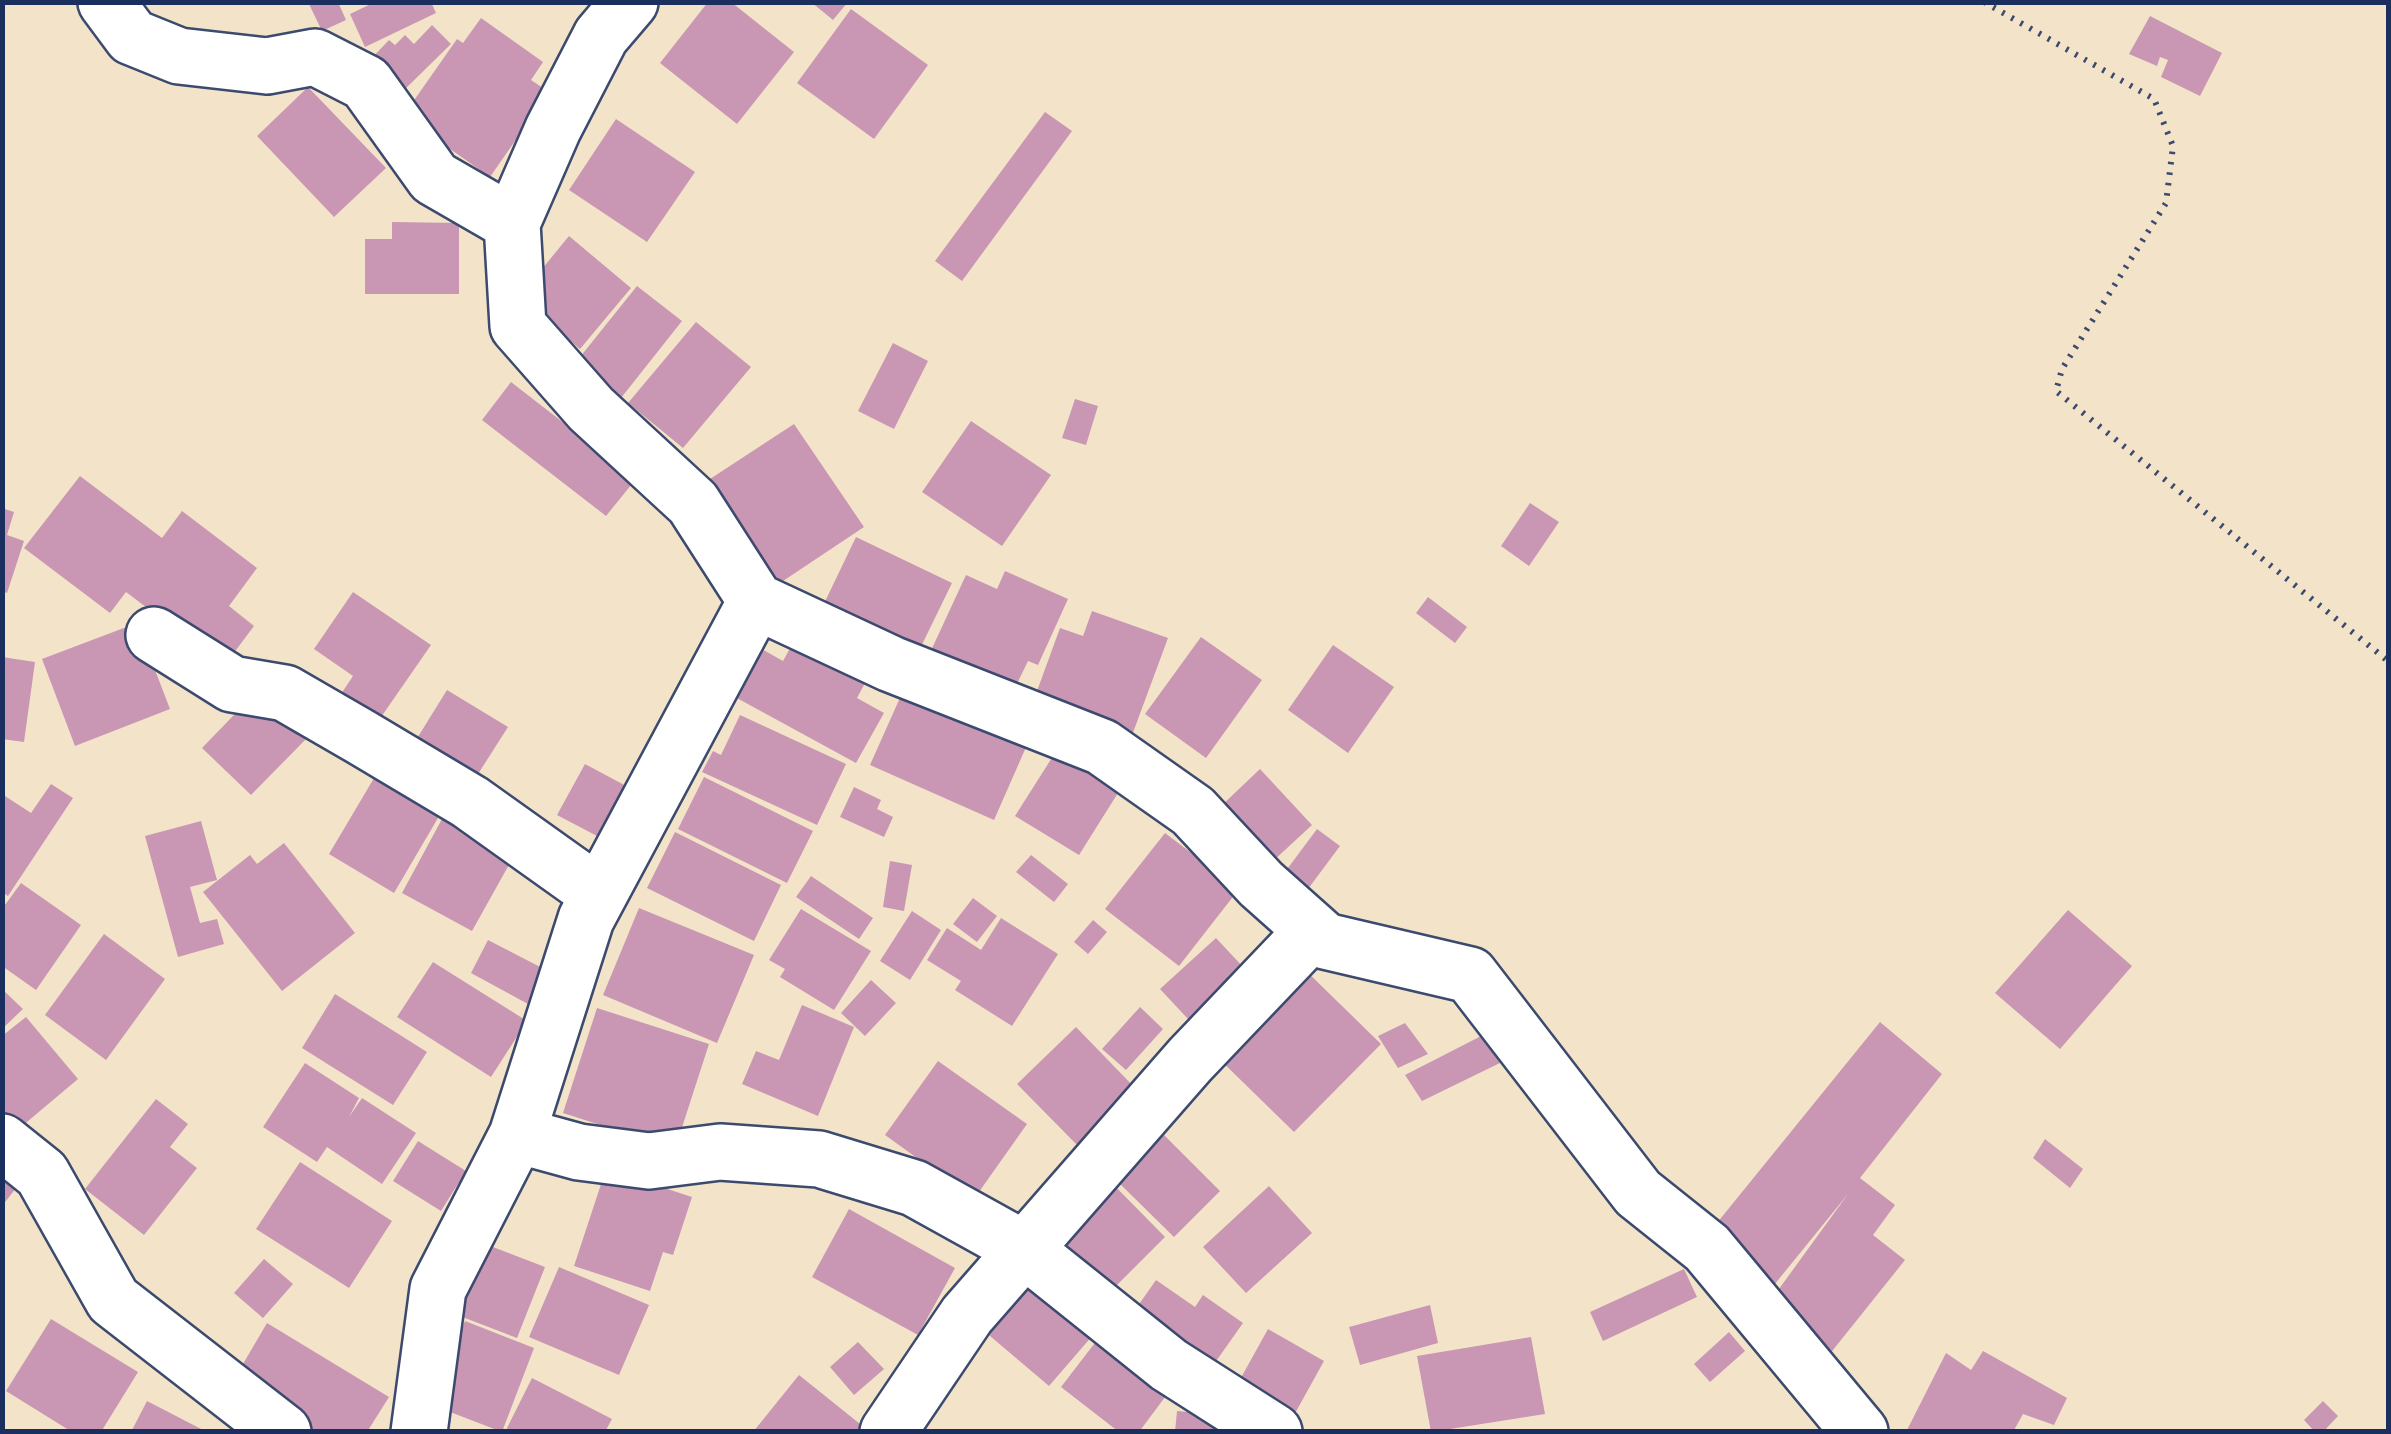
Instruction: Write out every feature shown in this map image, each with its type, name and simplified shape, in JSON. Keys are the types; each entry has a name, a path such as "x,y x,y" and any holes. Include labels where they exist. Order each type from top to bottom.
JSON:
{"street":[{"path":"106,2 132,37 179,56 267,66 315,57 366,84 434,178 512,223"},
{"path":"630,2 600,36 512,223 518,326 591,409 693,503 756,601 891,664 1102,747 1193,811 1261,884 1325,941 1470,975 1638,1193 1707,1248 1860,1432"},
{"path":"420,1431 438,1290 517,1135 586,919 756,601"},
{"path":"154,634 232,684 285,693 361,737 470,802 600,894"},
{"path":"888,1432 967,1315 1190,1060 1313,931"},
{"path":"517,1135 579,1152 649,1161 720,1152 819,1159 914,1188 1024,1250 1170,1364 1274,1432"},
{"path":"2,1142 42,1174 112,1300 283,1432"}],"path":[{"path":"1984,2 2154,98 2173,146 2166,203 2062,369 2056,392 2388,661"}],"building":[{"path":"308,2 338,2 346,20 322,31"},
{"path":"375,2 431,2 436,13 365,47 350,14"},
{"path":"708,2 731,2 794,52 737,124 660,63"},
{"path":"811,2 848,2 833,20"},
{"path":"851,9 928,65 874,139 797,83"},
{"path":"2150,16 2222,53 2200,96 2161,77 2168,60 2160,57 2157,66 2129,54"},
{"path":"481,18 543,62 531,80 549,92 490,177 403,116 457,39 463,43"},
{"path":"432,25 451,44 400,94 368,62 389,40 395,45 405,35 414,44"},
{"path":"308,87 386,168 334,217 257,136"},
{"path":"1045,112 1072,131 962,281 935,261"},
{"path":"616,119 695,172 647,242 569,190"},
{"path":"392,222 459,223 459,294 365,294 365,239 392,239"},
{"path":"569,236 631,288 580,349 519,297"},
{"path":"637,286 682,321 621,398 576,362"},
{"path":"696,322 751,367 683,448 628,403"},
{"path":"893,343 928,361 894,429 858,411"},
{"path":"511,382 636,479 606,516 482,420"},
{"path":"1075,399 1098,406 1086,445 1062,438"},
{"path":"971,421 1051,475 1002,546 922,492"},
{"path":"794,424 864,527 780,583 710,479"},
{"path":"80,476 162,538 182,511 257,568 229,606 254,626 224,666 126,592 110,613 24,548"},
{"path":"1530,503 1559,522 1529,566 1501,546"},
{"path":"2,508 14,512 7,535 24,541 7,593 2,591"},
{"path":"856,537 952,583 914,661 819,614"},
{"path":"1005,571 1068,599 1038,665 1028,661 1012,694 928,657 966,575 997,589"},
{"path":"353,592 431,645 379,720 341,694 353,676 314,649"},
{"path":"1428,597 1467,627 1455,643 1416,613"},
{"path":"1092,611 1168,638 1131,738 1033,702 1060,628 1083,636"},
{"path":"137,623 170,709 75,746 42,659"},
{"path":"799,632 871,672 857,698 884,713 856,763 724,691 751,643 783,661"},
{"path":"1201,637 1262,680 1206,758 1145,714"},
{"path":"1333,645 1394,687 1348,753 1288,710"},
{"path":"2,657 35,662 24,742 2,739"},
{"path":"259,689 308,737 251,795 202,748"},
{"path":"447,690 508,727 471,785 411,748"},
{"path":"903,691 1027,745 994,820 870,765"},
{"path":"740,715 846,764 817,825 702,772 713,751 721,755"},
{"path":"1060,745 1123,785 1079,855 1015,816"},
{"path":"585,764 643,795 616,846 557,815"},
{"path":"380,768 445,806 394,893 329,854"},
{"path":"1260,769 1312,825 1272,862 1220,807"},
{"path":"704,777 813,831 787,883 678,829"},
{"path":"51,784 73,798 8,896 2,892 2,794 31,813"},
{"path":"854,787 881,800 877,809 893,817 884,837 840,817"},
{"path":"449,806 520,845 472,931 402,893"},
{"path":"201,821 217,880 190,887 200,923 217,919 224,944 178,957 145,836"},
{"path":"1317,829 1340,846 1305,893 1282,876"},
{"path":"675,832 781,885 754,941 647,888"},
{"path":"1165,833 1239,889 1179,966 1105,909"},
{"path":"284,843 355,933 282,991 203,892 250,855 257,864"},
{"path":"1031,855 1068,884 1054,902 1016,872"},
{"path":"890,861 912,865 904,911 883,907"},
{"path":"811,876 873,918 859,939 796,897"},
{"path":"21,883 81,925 36,990 2,966 2,909"},
{"path":"973,898 997,916 977,942 953,924"},
{"path":"639,908 754,955 717,1043 603,995"},
{"path":"801,909 871,951 834,1010 780,977 785,969 769,960"},
{"path":"2068,910 2132,966 2060,1049 1995,993"},
{"path":"912,911 941,930 910,980 880,961"},
{"path":"1001,918 1058,954 1012,1026 955,990 961,981 927,960 947,928 981,950"},
{"path":"1093,920 1107,932 1088,954 1074,942"},
{"path":"104,934 165,979 106,1060 45,1015"},
{"path":"1216,938 1258,983 1202,1034 1160,989"},
{"path":"488,940 546,970 528,1004 471,973"},
{"path":"433,962 527,1021 491,1077 397,1017"},
{"path":"1297,962 1381,1044 1294,1132 1210,1050"},
{"path":"871,980 896,1003 865,1036 841,1013"},
{"path":"2,989 23,1009 2,1029"},
{"path":"335,994 427,1052 393,1105 302,1048"},
{"path":"802,1005 854,1027 818,1116 742,1084 756,1051 779,1060"},
{"path":"1140,1007 1163,1029 1126,1070 1102,1049"},
{"path":"597,1008 709,1044 675,1149 563,1113"},
{"path":"26,1017 78,1079 15,1132 2,1117 2,1036"},
{"path":"1880,1022 1942,1074 1860,1178 1895,1205 1873,1235 1905,1260 1825,1360 1768,1304 1848,1194 1770,1290 1708,1234"},
{"path":"1405,1023 1428,1054 1398,1068 1378,1036"},
{"path":"1076,1027 1137,1090 1078,1146 1017,1084"},
{"path":"1487,1033 1504,1061 1422,1101 1405,1075"},
{"path":"938,1061 1027,1124 974,1199 885,1135"},
{"path":"305,1063 359,1098 349,1117 362,1098 416,1133 382,1184 327,1147 317,1162 263,1127"},
{"path":"156,1099 188,1124 170,1147 197,1168 144,1235 85,1189"},
{"path":"1164,1135 1220,1191 1174,1237 1117,1181"},
{"path":"2045,1139 2083,1169 2070,1188 2033,1158"},
{"path":"418,1141 466,1171 441,1211 393,1181"},
{"path":"300,1162 392,1221 349,1288 256,1229"},
{"path":"2,1169 20,1183 2,1206"},
{"path":"606,1169 692,1197 673,1255 663,1252 650,1291 574,1266"},
{"path":"1109,1180 1165,1237 1104,1298 1047,1242"},
{"path":"1269,1186 1312,1233 1246,1293 1203,1247"},
{"path":"849,1209 955,1268 918,1335 812,1277"},
{"path":"480,1242 545,1267 517,1338 452,1313"},
{"path":"1027,1253 1106,1320 1049,1386 970,1319"},
{"path":"264,1259 293,1284 263,1318 234,1293"},
{"path":"559,1267 649,1305 619,1375 529,1337"},
{"path":"1684,1269 1697,1297 1603,1341 1590,1312"},
{"path":"1156,1280 1195,1307 1203,1295 1243,1323 1207,1374 1128,1320"},
{"path":"1430,1305 1438,1343 1360,1365 1349,1327"},
{"path":"51,1319 138,1372 101,1432 72,1432 6,1391"},
{"path":"465,1321 534,1348 502,1432 432,1405"},
{"path":"267,1323 389,1397 367,1432 317,1432 233,1381"},
{"path":"1268,1329 1324,1361 1288,1426 1232,1394"},
{"path":"1104,1331 1174,1385 1139,1432 1119,1432 1061,1387"},
{"path":"1729,1332 1745,1351 1710,1382 1694,1364"},
{"path":"1531,1337 1545,1414 1431,1432 1417,1356"},
{"path":"858,1342 884,1369 854,1395 830,1367"},
{"path":"1983,1351 2067,1398 2054,1425 2023,1414 2013,1432 1906,1432 1946,1353 1971,1370"},
{"path":"799,1375 870,1432 753,1432"},
{"path":"532,1378 612,1419 605,1432 505,1432"},
{"path":"147,1401 207,1432 131,1432"},
{"path":"2323,1401 2338,1416 2323,1432 2315,1432 2304,1420"},
{"path":"1177,1411 1245,1417 1243,1432 1175,1432"}]}
